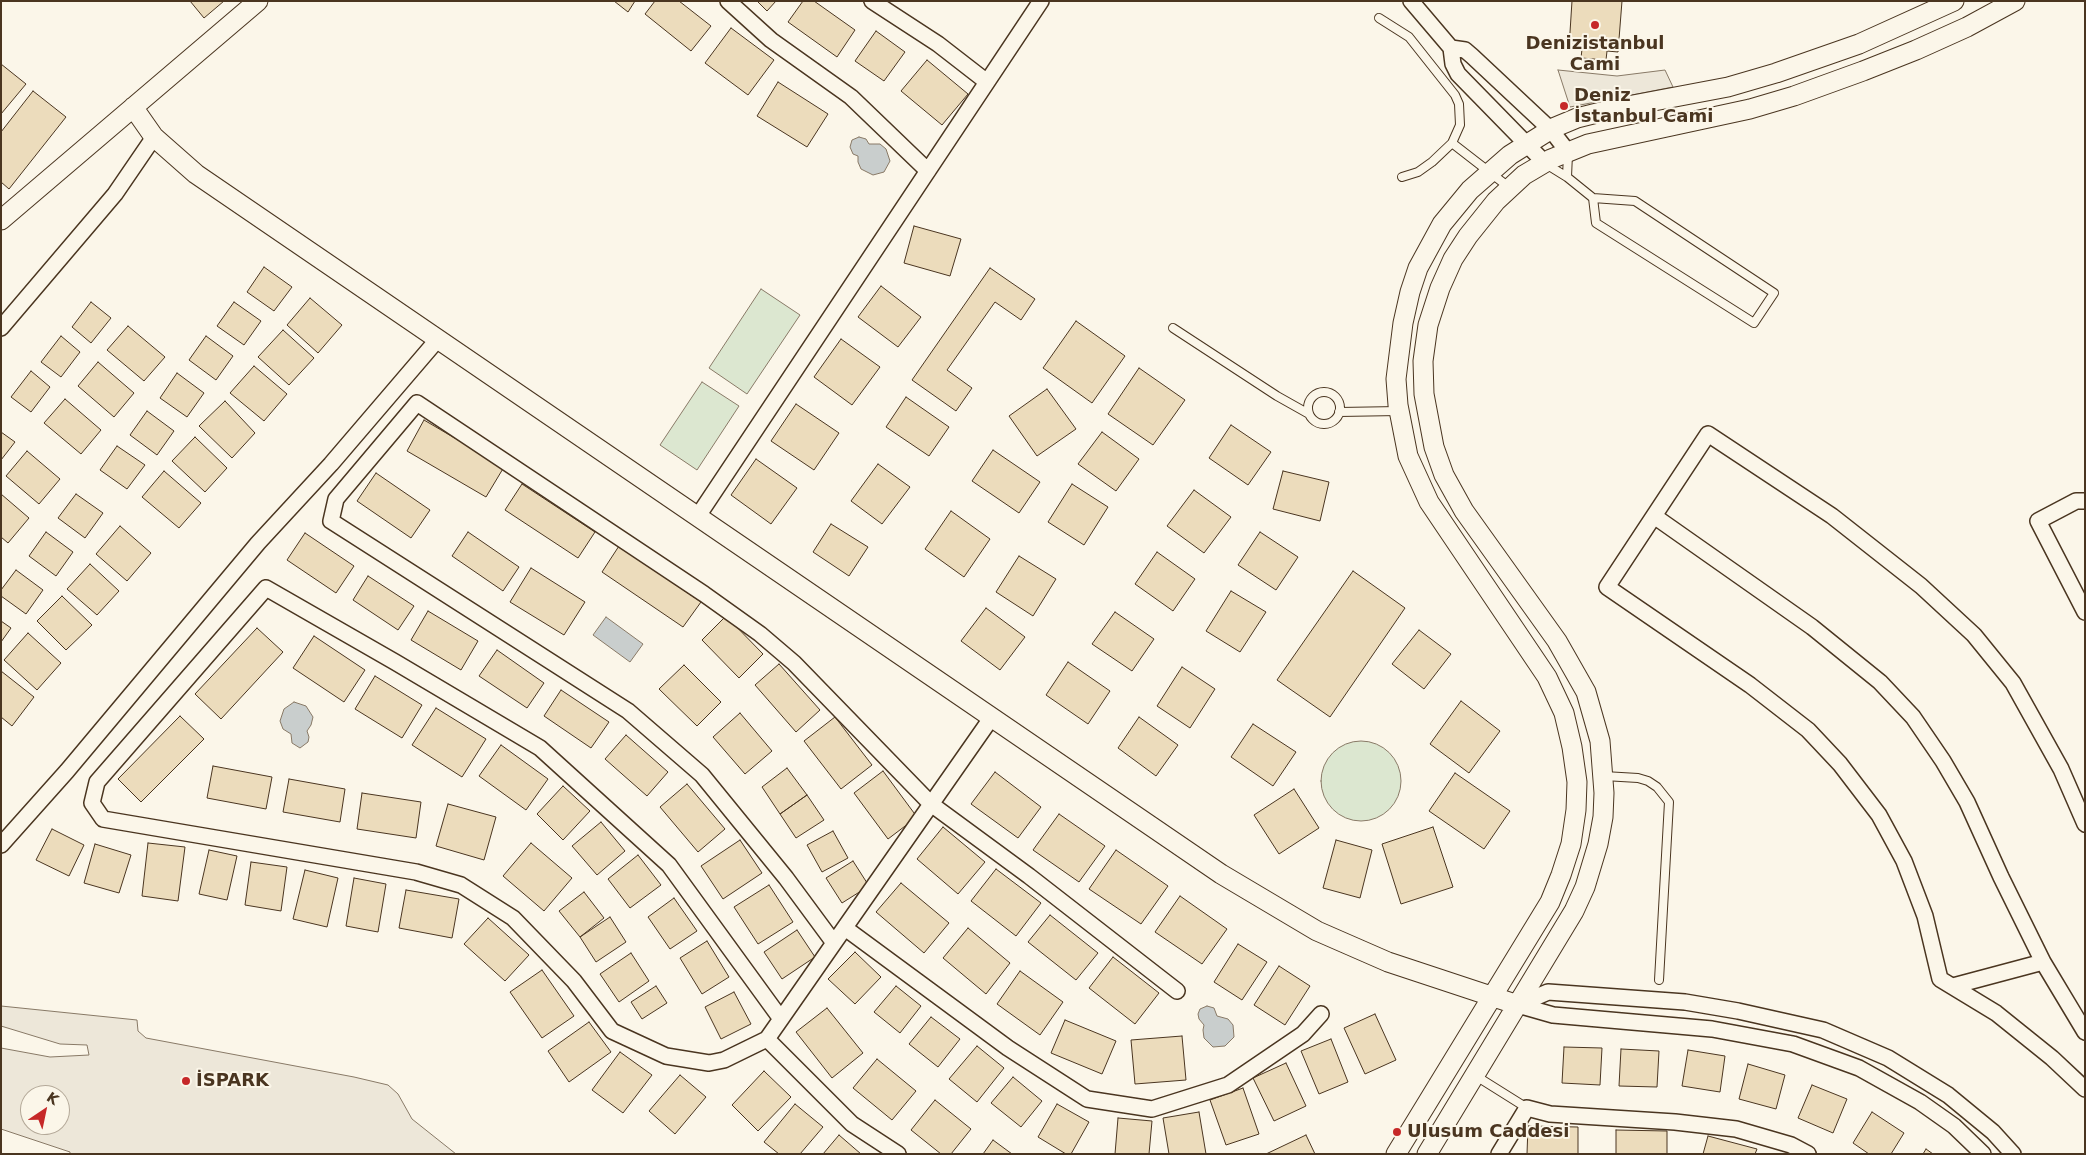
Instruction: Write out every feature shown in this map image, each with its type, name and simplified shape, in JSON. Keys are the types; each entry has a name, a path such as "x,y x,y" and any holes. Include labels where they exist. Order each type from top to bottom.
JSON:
{"street":[{"path":"1,220 258,1"},
{"path":"728,1 772,40 851,97 928,171"},
{"path":"872,1 938,44 987,82"},
{"path":"698,516 1041,1"},
{"path":"1411,1 1451,48 1453,64 1458,74 1545,163"},
{"path":"1396,1154 1550,902 1562,875 1571,844 1576,810 1577,782 1572,747 1564,713 1547,677 1428,502 1408,456 1399,411 1396,379 1398,352 1410,292 1418,268 1442,224 1461,200 1489,172 1510,155 1551,130 1577,118 1728,86 1776,73 1859,44 1954,1"},
{"path":"1428,1154 1574,911 1585,887 1598,844 1603,816 1603,776 1600,741 1586,692 1557,641 1464,511 1444,475 1434,447 1424,394 1423,361 1428,325 1440,288 1453,259 1488,210 1510,188 1524,176 1568,152 1613,137 1750,109 1794,96 1916,50 2015,1"},
{"path":"1451,48 1465,50 1472,56 1551,130 1568,152"},
{"path":"133,107 154,137 196,174 1221,874 1317,931 1388,962 1553,1015 1712,1029 1792,1044 1859,1068 1920,1102 1954,1126 1983,1154"},
{"path":"1,328 116,194 154,137"},
{"path":"1,845 67,771 252,550 331,464 438,339"},
{"path":"834,943 786,878 702,775 628,711 331,520 336,499 417,403 704,594 760,634 794,663 931,804 1029,876 1177,991"},
{"path":"2085,824 2061,769 2013,683 1974,635 1921,586 1832,516 1708,434 1607,587 1750,685 1808,730 1840,764 1879,815 1904,861 1925,916 1940,979 1996,1014 2052,1058 2085,1089"},
{"path":"2085,501 2076,501 2038,522 2085,612"},
{"path":"1654,516 1812,627 1880,682 1913,717 1944,760 2043,962 2085,1032"},
{"path":"782,1018 669,865 540,748 266,588 97,782 92,803 103,819 416,872 461,885 513,918 574,981 612,1031 666,1056 709,1063 724,1060 767,1039 782,1018 834,943 845,928 992,717"},
{"path":"845,928 1008,1048 1087,1099 1152,1110 1228,1084 1303,1034 1321,1014"},
{"path":"1953,986 2043,962"},
{"path":"1518,1005 1548,992 1685,1002 1738,1011 1823,1030 1888,1058 1948,1095 1993,1132 2013,1154"},
{"path":"767,1039 852,1124 898,1154"},
{"path":"1499,1154 1527,1108 1550,1114 1675,1122 1736,1129 1791,1145 1808,1154"}],"lane":[{"path":"1379,18 1409,37 1456,95 1459,104 1460,125 1452,143 1425,167 1402,177"},
{"path":"1452,143 1510,188"},
{"path":"1567,177 1568,152"},
{"path":"1545,163 1567,177 1593,198 1634,201 1774,293 1754,323 1596,223 1593,198"},
{"path":"1173,328 1277,396 1309,414"},
{"path":"1325,392 1335,396 1340,412 1333,421 1322,424 1312,419 1309,414 1308,409 1311,398 1315,394 1325,392"},
{"path":"1340,412 1399,411"},
{"path":"1603,776 1638,778 1648,781 1657,787 1669,802 1659,980"},
{"path":"1475,1075 1527,1108"}],"green space":[{"path":"761,289 800,315 747,394 709,368"},
{"path":"702,382 739,406 697,470 660,445"},
{"path":"1361,741 1376,744 1389,753 1398,766 1401,781 1398,796 1389,809 1376,818 1361,821 1346,818 1333,809 1324,796 1321,781 1324,766 1333,753 1346,744"}],"shaded area":[{"path":"1558,70 1617,76 1665,70 1673,87 1570,107"},
{"path":"859,137 866,139 869,144 880,144 886,149 890,161 884,172 873,175 861,169 858,156 853,154 850,147 852,140"},
{"path":"606,617 643,644 630,662 593,635"},
{"path":"294,702 306,706 313,717 307,731 308,742 300,748 292,743 291,734 283,729 280,721 284,709"},
{"name":"İSPARK","path":"1,1006 137,1020 138,1031 146,1038 388,1085 398,1094 412,1119 456,1154 70,1154 70,1152 1,1129 1,1048 50,1057 89,1055 87,1045 60,1044 1,1026"},
{"path":"1207,1006 1214,1008 1217,1016 1228,1019 1233,1025 1234,1037 1225,1046 1213,1047 1204,1038 1204,1025 1199,1019 1198,1014 1200,1009"}],"building":[{"path":"190,1 224,1 204,18"},
{"path":"614,1 635,1 628,12"},
{"path":"655,1 679,1 711,26 691,51 645,14"},
{"path":"757,1 776,1 767,11"},
{"path":"803,1 814,1 855,30 837,57 788,22"},
{"name":"Denizistanbul Cami","path":"1572,1 1622,1 1618,52 1607,51 1606,60 1581,58 1582,49 1569,48"},
{"path":"731,28 774,60 748,95 705,63"},
{"path":"876,31 905,52 884,81 855,61"},
{"path":"927,60 968,94 942,125 901,91"},
{"path":"1,64 26,84 1,114"},
{"path":"778,82 828,114 807,147 757,116"},
{"path":"33,91 66,117 9,189 1,182 1,132"},
{"path":"914,226 961,239 950,276 904,263"},
{"path":"264,267 292,287 274,311 247,292"},
{"path":"990,268 1035,299 1021,320 995,302 947,370 972,388 956,411 912,380"},
{"path":"881,286 921,317 898,347 858,317"},
{"path":"310,298 342,325 318,353 287,325"},
{"path":"91,302 111,318 91,343 72,327"},
{"path":"234,302 261,321 244,345 217,326"},
{"path":"1076,321 1125,356 1092,403 1043,368"},
{"path":"128,326 165,357 144,381 107,350"},
{"path":"283,330 314,358 289,385 258,357"},
{"path":"61,336 80,352 61,377 41,362"},
{"path":"206,336 233,356 216,380 189,360"},
{"path":"841,339 880,367 852,405 814,377"},
{"path":"98,362 134,393 114,417 78,386"},
{"path":"254,366 287,394 264,421 230,393"},
{"path":"1139,368 1185,400 1153,445 1108,414"},
{"path":"31,371 50,387 31,412 11,397"},
{"path":"177,373 204,393 187,417 160,398"},
{"path":"1047,389 1076,429 1037,456 1009,416"},
{"path":"906,397 949,427 929,456 886,427"},
{"path":"65,399 101,430 81,454 44,423"},
{"path":"225,401 255,433 232,458 199,426"},
{"path":"796,404 839,433 814,470 771,441"},
{"path":"147,411 174,431 157,455 130,435"},
{"path":"424,420 504,467 486,497 407,451"},
{"path":"1231,425 1271,452 1248,485 1209,458"},
{"path":"1,432 15,442 1,460"},
{"path":"1102,432 1139,459 1116,491 1078,464"},
{"path":"195,437 227,468 205,492 172,461"},
{"path":"117,446 145,465 127,489 100,470"},
{"path":"993,450 1040,482 1019,513 972,481"},
{"path":"27,451 60,479 39,504 6,476"},
{"path":"756,459 797,488 771,524 731,495"},
{"path":"878,464 910,487 882,524 851,501"},
{"path":"164,471 201,503 179,528 142,497"},
{"path":"1283,471 1329,482 1320,521 1273,509"},
{"path":"376,473 430,510 411,538 357,501"},
{"path":"522,484 595,532 578,558 505,510"},
{"path":"1072,484 1108,507 1084,545 1048,522"},
{"path":"1194,490 1231,517 1204,553 1167,526"},
{"path":"1,494 29,518 8,543 1,537"},
{"path":"76,494 103,513 85,538 58,518"},
{"path":"951,511 990,539 964,577 925,549"},
{"path":"831,524 868,547 849,576 813,552"},
{"path":"120,526 151,553 127,581 96,554"},
{"path":"46,532 73,552 56,576 29,556"},
{"path":"468,532 519,567 503,591 452,556"},
{"path":"1260,532 1298,557 1276,590 1238,565"},
{"path":"305,533 354,566 336,593 287,560"},
{"path":"619,546 701,602 683,627 602,572"},
{"path":"1157,552 1195,579 1173,611 1135,584"},
{"path":"1019,556 1056,579 1033,616 996,592"},
{"path":"90,564 119,591 97,615 67,589"},
{"path":"531,568 585,602 564,635 510,602"},
{"path":"16,570 43,590 26,614 1,596 1,590"},
{"path":"1353,571 1405,608 1330,717 1277,680"},
{"path":"368,576 414,606 398,630 353,600"},
{"path":"1231,591 1266,612 1240,652 1206,631"},
{"path":"62,596 92,625 66,650 37,621"},
{"path":"986,608 1025,637 1000,670 961,641"},
{"path":"428,611 478,641 461,670 411,640"},
{"path":"1115,612 1154,639 1132,671 1092,644"},
{"path":"726,616 763,654 739,678 702,640"},
{"path":"1,621 11,628 1,642"},
{"path":"257,628 283,652 221,719 195,694"},
{"path":"1419,630 1451,654 1424,689 1392,664"},
{"path":"28,633 61,663 37,690 4,660"},
{"path":"314,636 365,670 344,702 293,668"},
{"path":"497,650 544,683 527,708 479,676"},
{"path":"1068,662 1110,691 1088,724 1046,695"},
{"path":"779,664 820,710 796,732 755,685"},
{"path":"684,665 721,702 697,726 659,689"},
{"path":"1182,667 1215,689 1190,728 1157,706"},
{"path":"1,671 34,697 12,726 1,717"},
{"path":"375,676 422,705 402,738 355,709"},
{"path":"561,690 609,722 591,748 544,716"},
{"path":"1461,701 1500,731 1469,773 1430,744"},
{"path":"436,708 486,739 462,777 412,745"},
{"path":"740,713 772,751 745,774 713,737"},
{"path":"180,716 204,739 141,802 118,779"},
{"path":"835,717 872,765 841,789 804,741"},
{"path":"1139,717 1178,745 1156,776 1118,748"},
{"path":"1253,724 1296,752 1273,786 1231,757"},
{"path":"626,735 668,772 647,796 605,759"},
{"path":"501,745 548,779 526,810 479,776"},
{"path":"213,766 272,777 266,809 207,798"},
{"path":"787,768 807,795 780,814 762,787"},
{"path":"883,771 917,817 888,839 854,793"},
{"path":"995,772 1041,807 1018,838 971,804"},
{"path":"1455,773 1510,811 1484,849 1429,811"},
{"path":"289,779 345,789 340,822 283,812"},
{"path":"687,784 725,829 698,852 660,807"},
{"path":"563,786 590,811 563,840 537,814"},
{"path":"1294,789 1319,828 1279,854 1254,815"},
{"path":"362,793 421,802 416,838 357,829"},
{"path":"807,795 824,820 796,838 780,814"},
{"path":"448,804 496,817 484,860 436,846"},
{"path":"1059,814 1105,846 1079,882 1033,850"},
{"path":"601,822 625,851 597,875 572,846"},
{"path":"943,827 985,862 958,894 917,859"},
{"path":"1433,827 1453,887 1401,904 1382,844"},
{"path":"52,829 84,845 69,876 36,860"},
{"path":"833,831 848,858 822,872 807,845"},
{"path":"740,840 762,873 723,899 701,866"},
{"path":"1336,840 1372,850 1360,898 1323,888"},
{"path":"148,843 185,847 178,901 142,896"},
{"path":"531,843 572,878 544,911 503,876"},
{"path":"95,844 131,855 119,893 84,883"},
{"path":"209,850 237,856 227,900 199,894"},
{"path":"1116,850 1168,886 1141,924 1089,889"},
{"path":"638,855 661,885 630,908 608,879"},
{"path":"853,861 869,886 842,903 826,878"},
{"path":"251,862 287,867 281,911 245,905"},
{"path":"996,869 1041,903 1016,936 971,901"},
{"path":"305,870 338,878 327,927 293,919"},
{"path":"354,878 386,884 378,932 346,926"},
{"path":"901,883 949,923 924,953 876,912"},
{"path":"769,885 793,922 758,944 734,907"},
{"path":"406,890 459,899 452,938 399,928"},
{"path":"584,892 604,918 580,937 559,911"},
{"path":"1180,896 1227,929 1202,964 1155,932"},
{"path":"674,898 697,931 670,949 648,917"},
{"path":"1050,915 1098,953 1076,980 1028,942"},
{"path":"610,917 626,942 596,962 580,937"},
{"path":"488,918 529,955 505,981 464,944"},
{"path":"968,928 1010,963 986,994 943,958"},
{"path":"797,930 815,957 782,979 764,952"},
{"path":"707,941 729,977 702,994 680,958"},
{"path":"1238,944 1267,962 1242,1000 1214,982"},
{"path":"855,952 881,977 855,1004 828,979"},
{"path":"631,953 649,981 619,1002 600,974"},
{"path":"1113,957 1159,993 1135,1024 1089,988"},
{"path":"1279,966 1310,986 1285,1025 1254,1005"},
{"path":"542,970 574,1016 542,1038 510,992"},
{"path":"1020,971 1063,1002 1040,1035 997,1004"},
{"path":"656,986 667,1003 642,1019 631,1002"},
{"path":"896,986 921,1006 900,1033 874,1012"},
{"path":"734,992 751,1024 721,1039 705,1007"},
{"path":"827,1008 863,1053 832,1078 796,1032"},
{"path":"1375,1014 1396,1060 1365,1074 1344,1028"},
{"path":"931,1017 960,1039 938,1067 909,1044"},
{"path":"1065,1020 1116,1041 1102,1074 1051,1053"},
{"path":"589,1022 611,1052 569,1082 548,1051"},
{"path":"1182,1036 1186,1080 1135,1084 1131,1040"},
{"path":"1331,1039 1348,1082 1319,1094 1301,1051"},
{"path":"977,1046 1004,1068 977,1102 949,1079"},
{"path":"1564,1047 1602,1048 1600,1085 1562,1083"},
{"path":"1621,1049 1659,1051 1657,1087 1619,1086"},
{"path":"1688,1050 1725,1056 1720,1092 1682,1086"},
{"path":"620,1052 652,1075 623,1113 592,1090"},
{"path":"877,1059 916,1091 892,1120 853,1088"},
{"path":"1286,1063 1306,1106 1274,1121 1253,1078"},
{"path":"1748,1064 1785,1075 1776,1109 1739,1099"},
{"path":"764,1071 791,1097 758,1131 732,1105"},
{"path":"680,1075 706,1097 675,1134 649,1111"},
{"path":"1013,1077 1042,1101 1021,1127 991,1103"},
{"path":"1812,1085 1847,1099 1833,1133 1798,1118"},
{"path":"1243,1088 1259,1134 1226,1145 1210,1100"},
{"path":"935,1100 971,1129 951,1154 941,1154 911,1130"},
{"path":"795,1104 823,1127 800,1154 779,1154 764,1142"},
{"path":"1057,1104 1089,1122 1071,1154 1066,1154 1038,1137"},
{"path":"1199,1112 1206,1154 1169,1154 1163,1118"},
{"path":"1872,1112 1904,1133 1891,1154 1869,1154 1853,1143"},
{"path":"1118,1118 1152,1121 1149,1154 1115,1154"},
{"path":"1528,1126 1578,1127 1578,1154 1527,1154"},
{"path":"1616,1130 1667,1131 1667,1154 1616,1154"},
{"path":"839,1135 861,1154 823,1154"},
{"path":"1306,1135 1315,1154 1266,1154"},
{"path":"1708,1136 1757,1149 1755,1154 1703,1154"},
{"path":"993,1140 1012,1154 983,1154"},
{"path":"1926,1149 1933,1154 1923,1154"}],"place":[{"name":"Denizistanbul Cami","path":"1595,25"},
{"name":"Deniz İstanbul Cami","path":"1564,106"},
{"name":"İSPARK","path":"186,1081"},
{"name":"Ulusum Caddesi","path":"1397,1132"}]}
